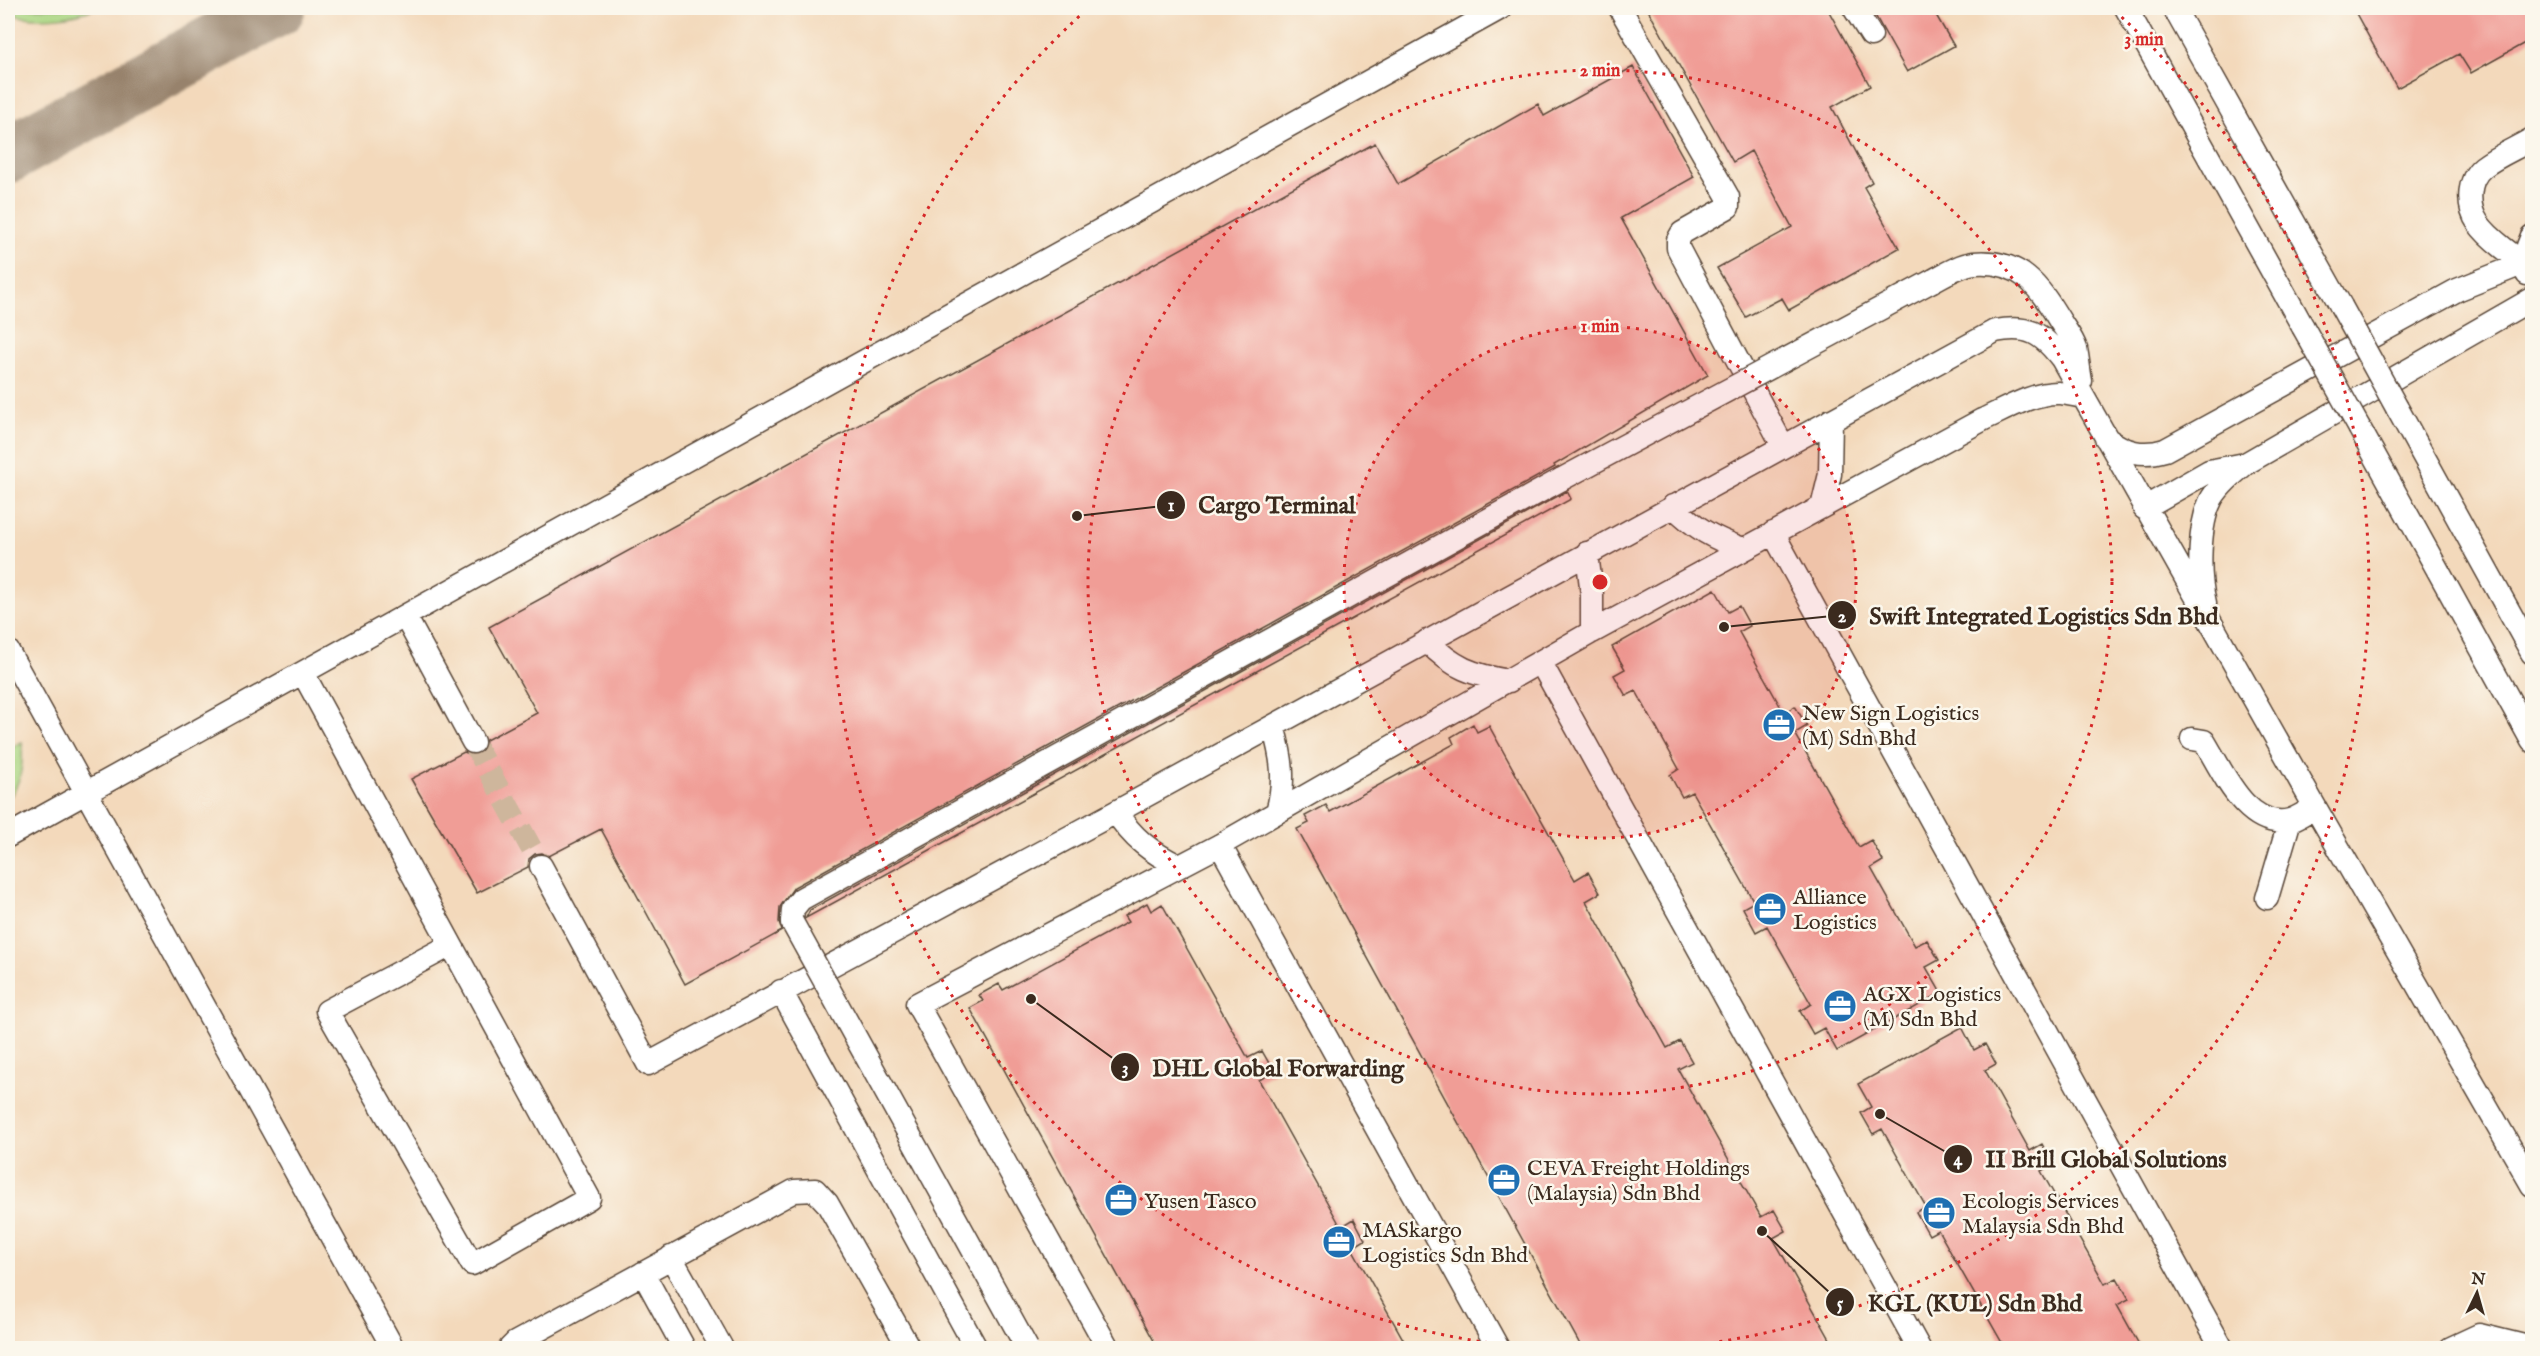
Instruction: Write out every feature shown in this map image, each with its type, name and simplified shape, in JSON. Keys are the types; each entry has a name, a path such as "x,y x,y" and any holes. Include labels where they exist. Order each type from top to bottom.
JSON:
{"street":[{"path":"8,836 1501,8"},
{"path":"1620,8 1728,197 1728,207 1682,233 1678,240 1678,248 1783,446"},
{"path":"1854,8 1870,35"},
{"path":"2126,8 2532,741"},
{"path":"2174,8 2532,653"},
{"path":"2530,264 2477,222 2470,197 2471,186 2476,175 2484,166 2532,139"},
{"path":"2212,626 2201,585 2201,544 2211,499 2226,480 2245,464 2531,304 2528,246 2532,236"},
{"path":"1027,1348 792,922 793,909 801,899 1563,479 1961,266 1974,263 2013,268 2028,277 2042,291 2075,346 2083,397"},
{"path":"2106,438 2133,453 2155,453 2165,450 2457,290 2530,264"},
{"path":"540,866 648,1064 1116,812 1995,331 2024,328 2037,333 2062,359 2314,807 2532,1185"},
{"path":"1108,1348 917,1005 1220,845 1592,632 1982,420 2020,403 2059,393 2083,397"},
{"path":"1822,507 1830,474 1831,420"},
{"path":"2144,508 2209,471 2245,464"},
{"path":"1673,506 1693,525 1715,538 1743,549"},
{"path":"1773,533 2222,1348"},
{"path":"1587,553 1592,595 1592,632"},
{"path":"405,616 473,742"},
{"path":"1427,641 1443,658 1460,668 1483,676 1509,681"},
{"path":"8,651 393,1348"},
{"path":"1541,663 1919,1348"},
{"path":"303,673 589,1198 472,1264 327,1011 451,945"},
{"path":"1273,726 1282,765 1283,790 1277,812"},
{"path":"2192,739 2204,741 2245,807 2270,820 2290,820 2314,807"},
{"path":"1116,812 1126,829 1142,844 1179,866"},
{"path":"2266,898 2290,820"},
{"path":"1220,845 1498,1348"},
{"path":"781,991 976,1348"},
{"path":"510,1348 514,1343 794,1191 814,1190 827,1203 909,1348"},
{"path":"671,1257 722,1348"},
{"path":"642,1273 684,1348"},
{"path":"2451,1348 2479,1335 2532,1348"}],"green space":[{"path":"8,8 96,8 64,16 40,18 8,13"},
{"path":"22,742 21,772 13,793 8,799 8,749"}],"building":[{"path":"1647,8 1827,8 1870,86 1832,107 1872,182 1864,187 1899,248 1789,310 1782,298 1746,317 1717,268 1792,227 1751,151 1733,162"},
{"path":"1871,8 1932,8 1954,46 1907,72"},
{"path":"2353,8 2532,8 2532,39 2471,73 2459,54 2397,88"},
{"path":"1633,67 1694,177 1621,218 1708,375 1554,465 1555,467 794,887 780,907 779,922 782,931 685,984 601,829 549,856 542,853 535,854 529,859 528,867 477,893 411,779 464,752 472,755 479,754 485,749 486,740 537,713 489,627 1375,143 1398,184 1538,104 1544,116"},
{"path":"1567,491 1571,499 806,918 810,910"},
{"path":"1715,589 1728,612 1739,606 1750,626 1739,632 1784,713 1795,706 1807,726 1795,733 1859,847 1871,840 1883,861 1871,868 1915,946 1927,940 1939,960 1926,967 1941,993 1837,1051 1824,1028 1813,1034 1800,1011 1811,1004 1767,926 1756,932 1743,908 1754,902 1692,792 1682,797 1670,775 1679,769 1636,691 1626,696 1614,675 1625,669 1612,647"},
{"path":"1473,724 1477,732 1489,726 1575,880 1588,872 1600,893 1586,901 1667,1048 1680,1041 1692,1062 1678,1069 1761,1217 1774,1210 1786,1231 1773,1238 1835,1348 1582,1348 1297,829 1309,823 1305,816 1326,805 1330,812 1454,744 1451,737"},
{"path":"1147,903 1151,911 1162,904 1248,1058 1262,1051 1274,1072 1259,1080 1341,1227 1354,1219 1365,1240 1352,1248 1408,1348 1158,1348 970,1008 983,1001 979,995 999,984 1003,990 1128,922 1124,916"},
{"path":"1962,1027 1974,1050 1985,1044 1996,1064 1985,1070 2030,1151 2042,1144 2053,1164 2041,1171 2105,1284 2117,1278 2129,1299 2117,1305 2141,1348 2005,1348 1938,1230 1929,1235 1916,1212 1926,1207 1882,1129 1873,1134 1861,1113 1871,1107 1858,1084"}],"taxiway":[{"path":"8,155 277,8"}],"tunnel":[{"path":"473,742 541,866"}],"place":[{"name":"Cargo Terminal","path":"1077,516"},
{"name":"Swift Integrated Logistics Sdn Bhd","path":"1724,627"},
{"name":"New Sign Logistics (M) Sdn Bhd","path":"1779,725"},
{"name":"Alliance Logistics","path":"1770,909"},
{"name":"DHL Global Forwarding","path":"1031,999"},
{"name":"AGX Logistics (M) Sdn Bhd","path":"1840,1006"},
{"name":"II Brill Global Solutions","path":"1880,1114"},
{"name":"CEVA Freight Holdings (Malaysia) Sdn Bhd","path":"1504,1180"},
{"name":"Yusen Tasco","path":"1121,1200"},
{"name":"Ecologis Services Malaysia Sdn Bhd","path":"1939,1213"},
{"name":"KGL (KUL) Sdn Bhd","path":"1762,1231"},
{"name":"MASkargo Logistics Sdn Bhd","path":"1339,1242"}]}
